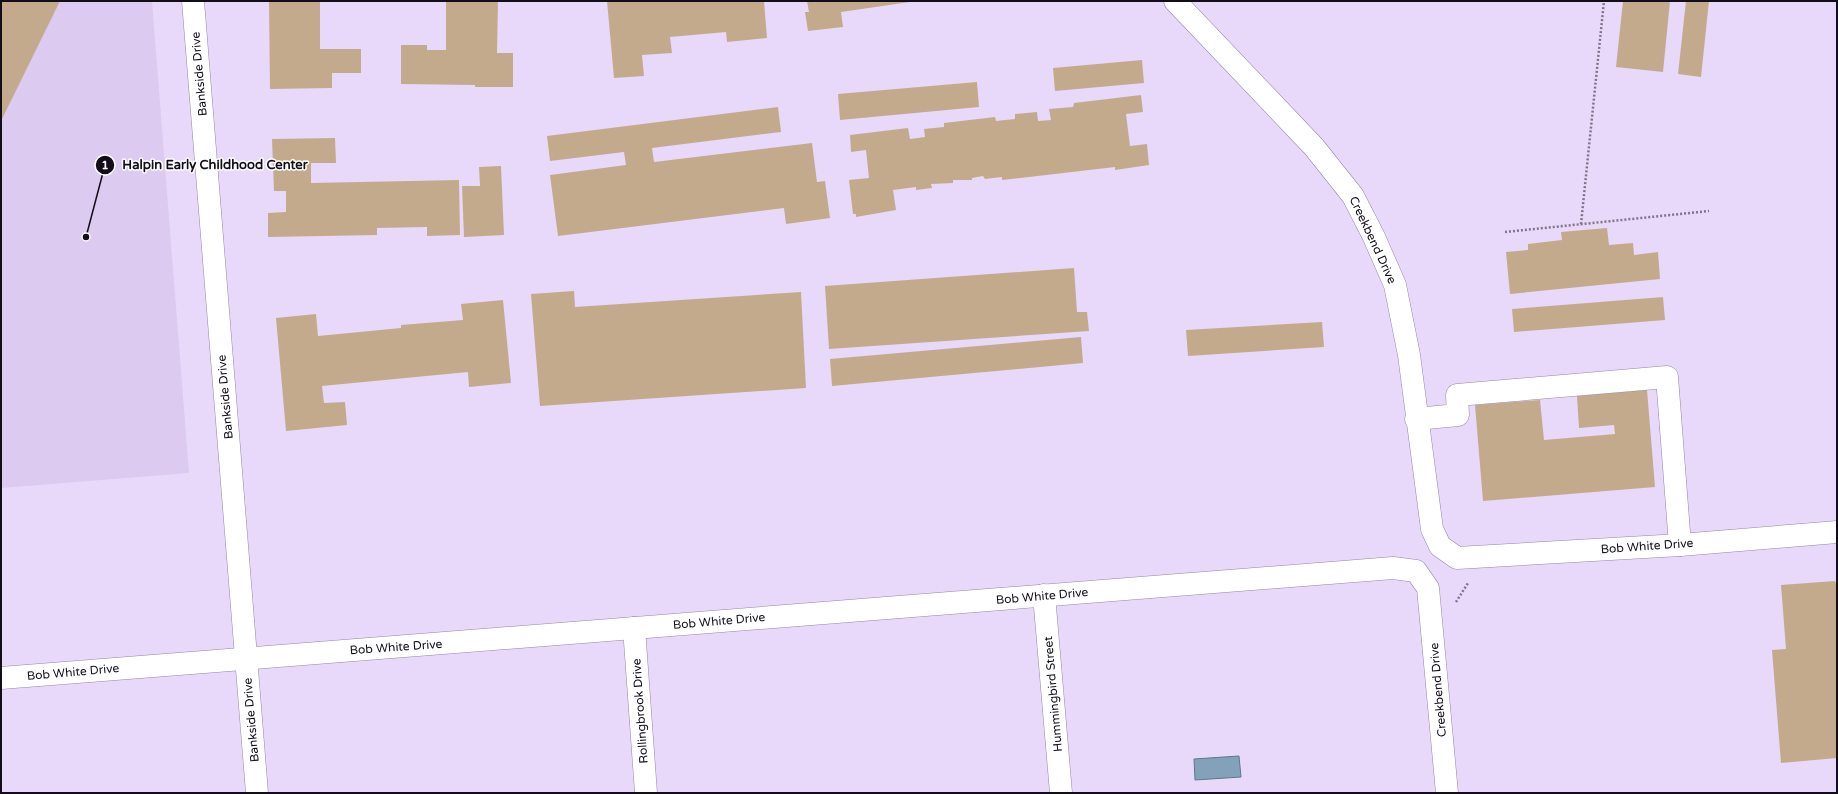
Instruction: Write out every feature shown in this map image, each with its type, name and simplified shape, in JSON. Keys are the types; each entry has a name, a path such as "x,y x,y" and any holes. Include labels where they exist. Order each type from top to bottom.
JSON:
{"street":[{"name":"Bankside Drive","path":"193,1 257,793"},
{"name":"Creekbend Drive","path":"1175,1 1314,147 1353,196 1374,237 1395,285 1409,354 1416,419 1432,529 1440,546 1466,557"},
{"path":"1416,419 1458,415 1457,396 1667,378 1680,545"},
{"name":"Bob White Drive","path":"1466,557 1680,545 1837,532"},
{"name":"Bob White Drive","path":"1,678 1393,568 1416,571 1428,588"},
{"name":"Creekbend Drive","path":"1428,588 1447,793"},
{"name":"Hummingbird Street","path":"1044,595 1061,793"},
{"name":"Rollingbrook Drive","path":"634,628 646,793"}],"path":[{"path":"1581,224 1604,1"},
{"path":"1505,232 1709,211"},
{"path":"1430,612 1452,608 1476,571 1466,557"}],"shaded area":[{"path":"1,1 152,1 189,473 1,488"}],"water":[{"path":"1239,756 1241,777 1195,780 1194,759"}],"building":[{"path":"1,1 60,1 1,121"},
{"path":"269,1 320,1 320,49 361,49 361,73 332,73 332,88 270,89"},
{"path":"446,1 498,1 497,53 513,53 513,87 401,84 401,45 427,45 427,50 446,50"},
{"path":"607,1 764,1 767,38 727,42 726,32 670,37 672,53 642,55 644,76 614,78"},
{"path":"807,1 910,2 841,12 843,27 808,31 805,12 809,12"},
{"path":"1623,1 1670,1 1663,72 1616,67"},
{"path":"1686,1 1709,1 1701,77 1678,74"},
{"path":"1142,60 1144,83 1055,91 1053,68"},
{"path":"977,82 979,107 840,120 838,94"},
{"path":"1141,95 1143,112 1126,114 1130,146 1147,144 1149,165 1115,170 1115,167 1002,180 1002,177 985,179 983,176 972,178 972,180 953,180 953,183 931,184 932,188 916,190 916,187 893,190 896,210 856,217 856,214 853,214 849,180 869,178 866,150 851,152 850,135 908,128 910,139 925,137 924,129 944,127 944,123 995,117 996,121 1015,119 1015,114 1037,112 1038,121 1051,120 1049,109 1073,107 1074,103"},
{"path":"778,107 781,132 652,148 654,162 812,143 817,182 825,181 830,218 786,224 784,208 558,236 550,175 626,165 624,152 550,161 547,136"},
{"path":"335,138 336,163 311,163 311,183 459,180 460,235 427,236 427,227 377,228 377,235 268,237 268,213 286,212 286,191 274,191 272,139"},
{"path":"501,166 504,235 464,237 462,186 480,186 479,167"},
{"path":"1607,228 1609,245 1633,243 1634,255 1658,252 1660,279 1510,294 1506,252 1528,250 1528,244 1562,240 1561,232"},
{"path":"1074,268 1077,312 1087,312 1089,331 829,349 825,286"},
{"path":"574,291 575,307 801,292 806,388 540,406 531,294"},
{"path":"1663,297 1665,320 1514,332 1512,309"},
{"path":"503,300 511,383 469,387 468,372 322,386 324,403 345,402 347,425 286,431 276,318 316,314 318,336 401,328 401,325 463,320 461,304"},
{"path":"1322,322 1324,347 1188,356 1186,330"},
{"path":"1081,337 1083,363 832,386 830,359"},
{"path":"1647,390 1655,487 1483,501 1475,405 1540,400 1544,440 1615,434 1614,425 1579,428 1577,396"},
{"path":"1835,581 1837,586 1837,758 1781,763 1772,650 1786,649 1781,585"}],"place":[{"name":"Halpin Early Childhood Center","path":"86,237"}]}
